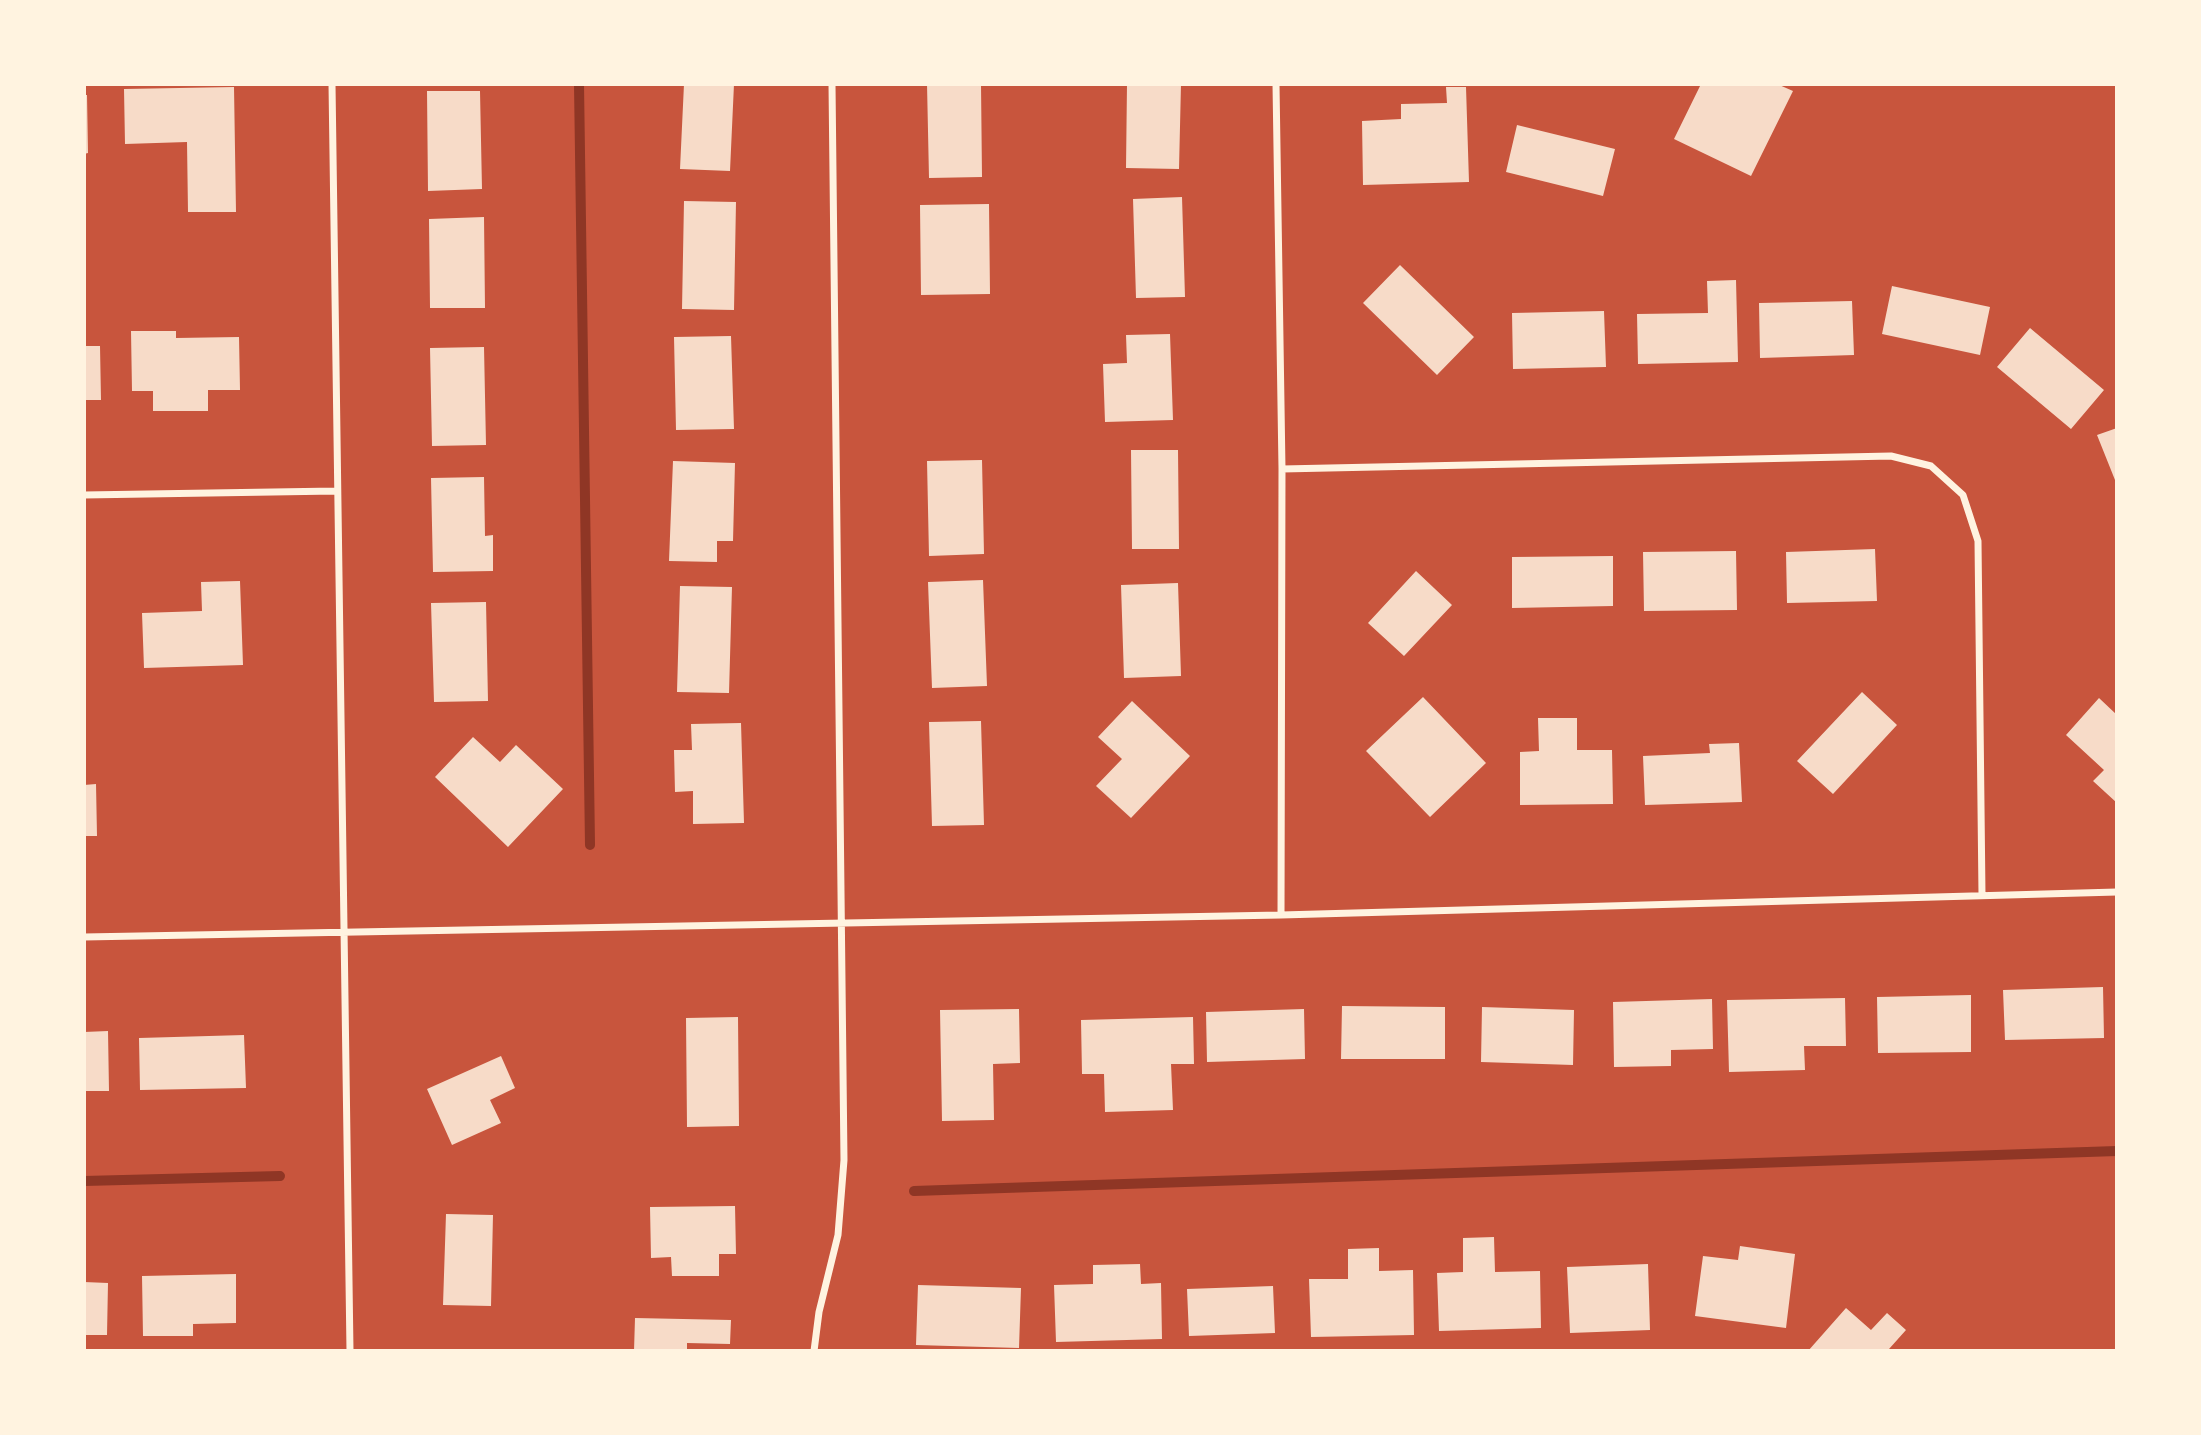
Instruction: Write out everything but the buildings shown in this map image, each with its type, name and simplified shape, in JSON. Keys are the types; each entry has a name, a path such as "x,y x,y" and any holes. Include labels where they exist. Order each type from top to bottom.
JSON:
{"street":[{"path":"332,84 350,1351"},
{"path":"814,1351 819,1312 838,1235 844,1160 832,84"},
{"path":"1276,84 1282,469 1281,915"},
{"path":"1282,469 1891,456 1931,466 1964,495 1979,541 1982,895"},
{"path":"84,495 336,491"},
{"path":"84,937 1281,915 2117,892"}],"waterway":[{"path":"579,84 590,845"},
{"path":"914,1191 2117,1151"},
{"path":"84,1181 280,1176"}]}
